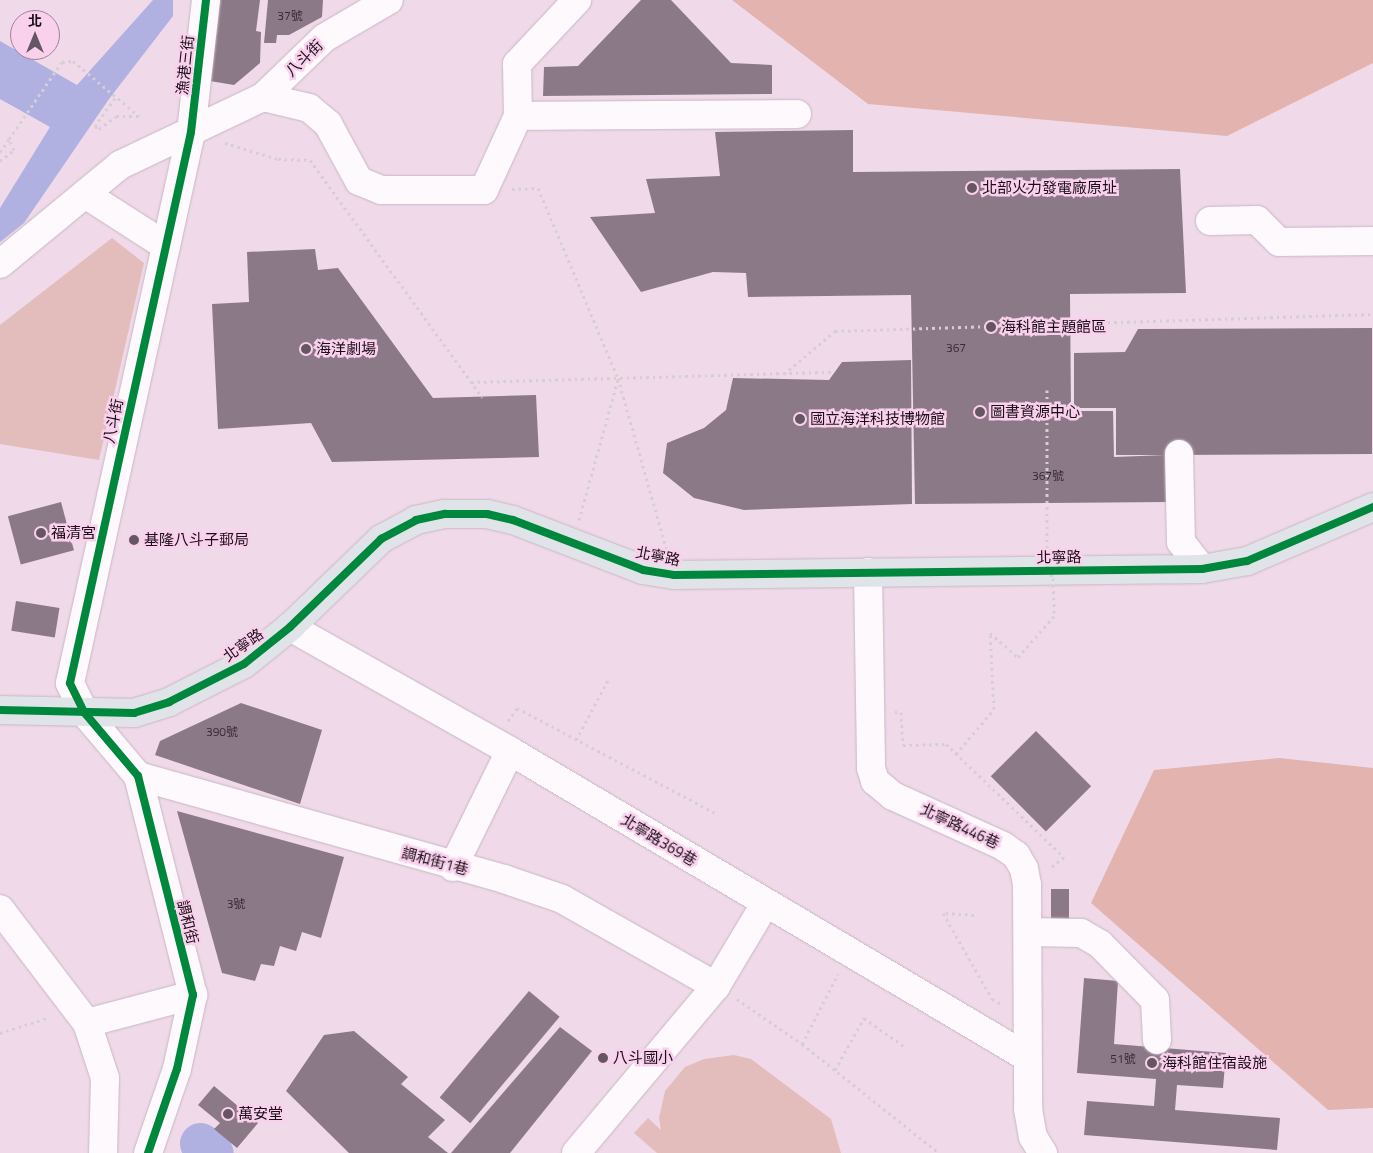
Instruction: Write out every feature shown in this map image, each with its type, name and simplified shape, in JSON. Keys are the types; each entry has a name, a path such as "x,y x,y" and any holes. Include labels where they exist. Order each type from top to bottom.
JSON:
{"main road":[{"name":"北寧路","path":"0,710 134,713 169,702 244,664 290,627 381,539 416,520 445,514 487,514 513,520 643,570 674,575 1202,569 1247,561 1373,507"}],"street":[{"name":"漁港三街","path":"191,132 206,0"},
{"name":"八斗街","path":"84,712 70,683 191,132 263,98 324,38 388,0"},
{"path":"263,98 310,108 328,124 359,181 366,184 381,190 484,190 518,116 517,64 577,0"},
{"path":"518,116 797,114"},
{"path":"0,264 120,165 191,132"},
{"path":"85,194 166,246"},
{"path":"1210,221 1257,220 1279,242 1373,241"},
{"path":"1179,454 1181,542 1202,569"},
{"name":"北寧路446巷","path":"868,572 871,768 875,781 884,791 988,837 1016,856 1024,869 1027,885 1027,1057 1030,1124 1043,1153"},
{"name":"北寧路369巷","path":"290,627 501,746 765,904 850,951 1027,1057"},
{"name":"調和街","path":"84,712 138,776 193,995 177,1069 148,1153"},
{"path":"453,867 501,746"},
{"name":"調和街1巷","path":"138,776 453,867 504,879 562,899 716,986"},
{"path":"576,1153 716,986 765,904"},
{"path":"0,909 82,1016 105,1078 103,1153"},
{"path":"1028,932 1080,933 1100,944 1155,1000 1157,1040"},
{"path":"82,1016 193,995"}],"path":[{"path":"0,152 62,62 73,61 115,98 139,116 116,116 99,129 95,126 115,98"},
{"path":"191,132 278,158 310,160 482,397"},
{"path":"0,161 14,150 9,139"},
{"path":"484,190 538,188 618,378 674,575"},
{"path":"784,374 834,331 1373,314"},
{"path":"471,382 834,372"},
{"path":"573,544 618,378"},
{"path":"956,754 994,709 990,633 1018,658 1054,616 1053,578 1047,569 1047,390"},
{"path":"576,740 608,680"},
{"path":"501,746 517,708 715,812"},
{"path":"870,715 901,712 903,745 946,744 1064,857 1027,885"},
{"path":"974,915 942,913 992,999 1027,1020"},
{"path":"802,1044 850,951"},
{"path":"716,986 802,1044 939,1153"},
{"path":"0,1033 82,1016"},
{"path":"834,1070 864,1018 905,1047"}],"shaded area":[{"path":"732,0 1373,0 1373,63 1227,136 868,104"},
{"path":"112,238 144,263 99,460 0,444 0,325"},
{"path":"1279,758 1373,768 1373,1108 1328,1110 1091,903 1154,770"},
{"path":"734,1055 751,1059 831,1119 841,1153 657,1153 634,1133 648,1118 661,1130 659,1118 665,1091 685,1067 704,1059"}],"water":[{"path":"153,0 173,0 173,16 109,99 24,223 0,242 0,208 50,127 0,99 0,41 10,47 10,60 33,60 77,85"}],"building":[{"path":"219,0 260,0 256,31 261,32 260,63 234,85 210,81"},
{"path":"268,0 323,0 322,17 289,35 277,35 276,43 264,43"},
{"path":"641,0 671,0 731,63 772,65 772,94 543,96 544,67 578,66"},
{"name":"海科館主題館區","path":"853,130 853,172 1180,169 1186,293 1070,294 1071,411 1113,411 1114,457 1166,455 1116,455 1116,408 1074,408 1074,353 1125,352 1138,329 1372,328 1372,454 1167,455 1168,502 915,504 911,295 748,297 746,273 713,272 641,292 590,217 655,213 646,179 720,176 715,132"},
{"name":"海洋劇場","path":"315,249 318,270 338,268 433,398 536,395 539,457 332,462 311,423 218,429 212,304 249,302 247,252"},
{"path":"911,360 912,504 744,510 694,498 663,473 667,443 704,428 726,410 733,378 829,380 842,362"},
{"name":"福清宮","path":"61,502 74,550 21,565 8,516"},
{"path":"16,601 59,608 55,638 11,631"},
{"path":"241,703 322,730 300,804 155,755 160,741"},
{"path":"1036,731 1091,786 1046,831 991,776"},
{"path":"177,811 344,857 321,938 302,932 296,951 280,946 274,966 261,964 255,981 222,973"},
{"path":"1051,889 1069,889 1069,926 1051,926"},
{"name":"海科館住宿設施","path":"1084,978 1118,981 1114,1044 1226,1053 1223,1088 1177,1085 1175,1110 1280,1118 1277,1150 1084,1135 1087,1101 1154,1106 1156,1079 1077,1073"},
{"path":"529,991 560,1017 470,1123 440,1097"},
{"path":"560,1027 592,1051 510,1153 451,1153"},
{"path":"354,1031 408,1077 401,1084 445,1120 428,1137 448,1153 349,1153 286,1091 324,1035"},
{"name":"萬安堂","path":"214,1086 258,1123 237,1148 214,1129 220,1123 198,1105"}],"waterway":[{"path":"200,1143 213,1153"}],"cycle path":[{"path":"148,1153 177,1069 193,995 138,776 84,712 70,683 191,132 206,0"},
{"path":"0,710 134,713 169,702 244,664 290,627 381,539 416,520 445,514 487,514 513,520 643,570 674,575 1202,569 1247,561 1373,507"}],"place":[{"name":"北部火力發電廠原址","path":"972,188"},
{"name":"海科館主題館區","path":"991,327"},
{"name":"海洋劇場","path":"306,349"},
{"name":"圖書資源中心","path":"980,412"},
{"name":"國立海洋科技博物館","path":"800,419"},
{"name":"福清宮","path":"41,533"},
{"name":"基隆八斗子郵局","path":"134,540"},
{"name":"八斗國小","path":"603,1058"},
{"name":"海科館住宿設施","path":"1152,1063"},
{"name":"萬安堂","path":"228,1114"}]}
